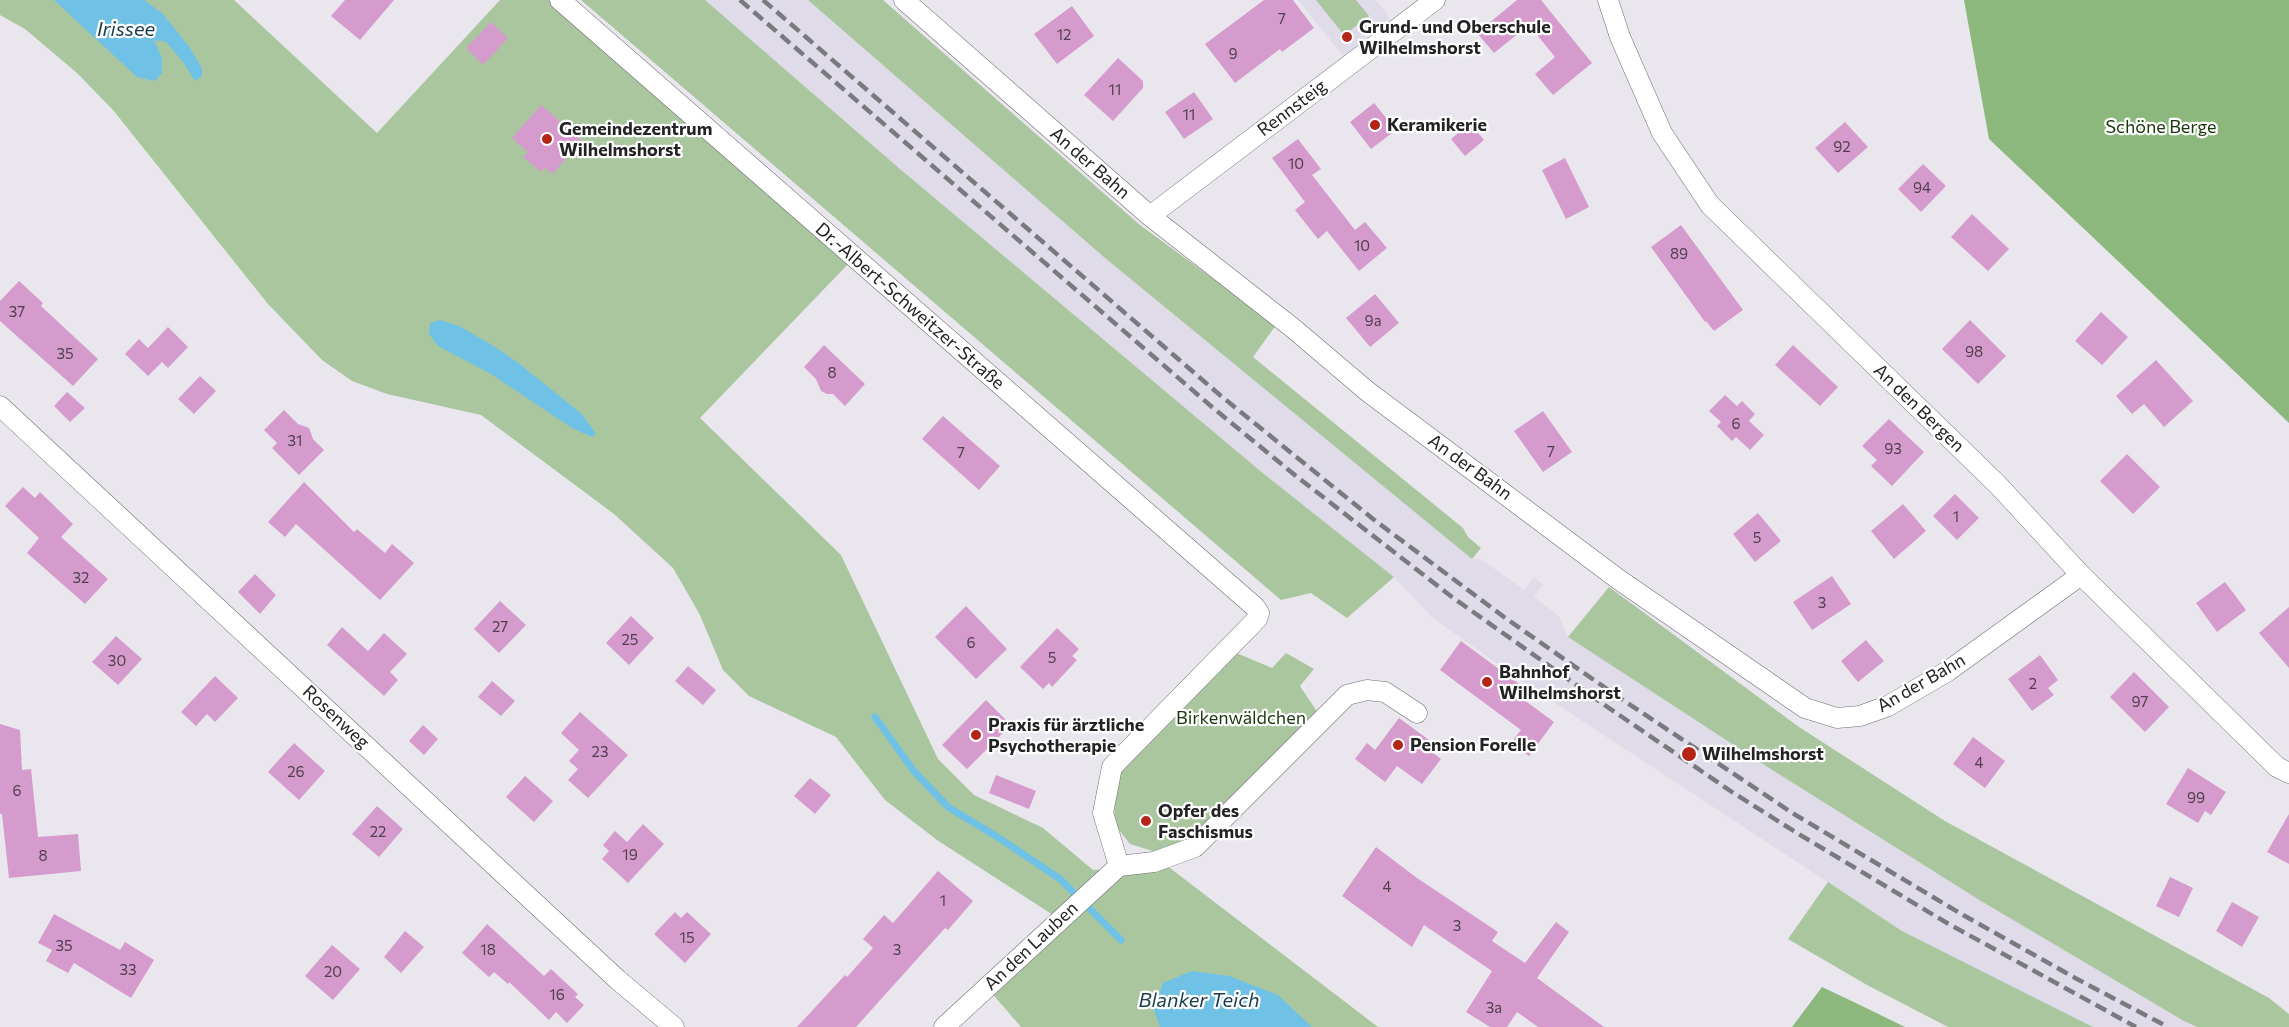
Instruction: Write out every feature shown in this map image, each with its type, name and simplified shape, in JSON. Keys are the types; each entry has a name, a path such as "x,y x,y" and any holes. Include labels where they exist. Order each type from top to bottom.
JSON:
{"street":[{"name":"Dr.-Albert-Schweitzer-Straße","path":"560,0 1246,599 1259,613 1257,619 1112,767 1103,813 1119,866"},
{"name":"An der Bahn","path":"904,0 1150,216 1294,330 1366,391 1618,579 1815,713 1837,718 1860,716 1888,706 1948,670 2081,575"},
{"name":"Rennsteig","path":"1150,216 1435,0"},
{"name":"An den Bergen","path":"1608,0 1620,37 1662,133 1710,205 1998,485 2081,575 2277,767 2289,773"},
{"name":"Rosenweg","path":"0,406 618,980 674,1027"},
{"path":"1119,866 1154,862 1195,847 1347,695 1367,690 1385,692 1417,713"},
{"name":"An den Lauben","path":"944,1027 1119,866"}],"shaded area":[{"path":"705,0 808,0 1105,258 1472,559 1481,559 1524,590 1534,577 1543,584 1534,597 1559,616 1568,637 1766,766 1981,901 2197,1027 2093,1027 1902,931 1526,684 1433,618 1394,577 1264,474 900,169"},
{"name":"Grund- und Oberschule Wilhelmshorst","path":"1298,0 1376,0 1390,18 1343,56"}],"green space":[{"path":"0,0 234,0 377,133 500,0 549,0 851,261 700,418 841,555 938,759 974,795 1043,828 1093,870 1166,865 1378,1027 1021,1027 989,990 1067,924 937,840 885,800 836,737 749,696 723,670 700,615 673,568 614,514 481,415 387,394 352,381 322,360 268,304 113,110 77,73 25,29 0,15"},
{"path":"581,0 705,0 900,169 1264,474 1394,577 1347,618 1311,593 1281,600"},
{"path":"808,0 883,0 1140,225 1276,325 1253,357 1463,528 1468,537 1481,548 1472,559 1105,258"},
{"path":"1316,0 1356,0 1369,16 1344,35"},
{"name":"Schöne Berge","path":"1964,0 2289,0 2289,423 1989,139"},
{"path":"1609,587 1799,727 1945,821 2269,998 2289,1014 2289,1027 2197,1027 2184,1021 1981,901 1766,766 1568,637"},
{"name":"Birkenwäldchen","path":"1227,649 1272,668 1286,653 1314,669 1300,686 1322,719 1193,840 1159,853 1130,844 1115,825 1112,767"},
{"path":"1828,882 1902,931 2093,1027 1948,1027 1867,985 1788,939"},
{"path":"1822,987 1860,1005 1905,1027 1792,1027"}],"water":[{"name":"Irissee","path":"54,0 144,0 163,14 190,48 202,68 202,76 195,81 166,42 154,40 162,58 162,73 155,81 137,77"},
{"path":"440,320 459,326 517,362 582,414 596,434 592,437 572,428 491,374 438,346 429,334 430,323"},
{"name":"Blanker Teich","path":"1192,971 1229,976 1278,995 1312,1027 1160,1027 1154,1010 1163,983"}],"building":[{"path":"345,0 394,0 360,40 331,16"},
{"path":"1264,0 1293,0 1314,28 1282,52 1280,49 1235,83 1205,44"},
{"path":"1517,0 1541,0 1592,63 1553,95 1535,74 1555,57 1529,25 1494,53 1477,33"},
{"path":"1072,6 1094,36 1057,64 1034,34"},
{"path":"491,22 508,38 483,65 466,48"},
{"path":"1118,58 1143,81 1143,88 1113,121 1084,95"},
{"path":"1194,92 1213,119 1184,139 1165,112"},
{"path":"1374,103 1396,130 1371,149 1350,122"},
{"name":"Gemeindezentrum Wilhelmshorst","path":"541,105 581,140 553,174 545,168 541,172 523,157 528,152 512,138"},
{"path":"1845,122 1868,147 1838,173 1815,148"},
{"path":"1470,123 1484,140 1465,156 1451,139"},
{"path":"1298,139 1321,169 1312,175 1355,230 1365,222 1387,248 1359,271 1327,231 1318,239 1295,210 1305,202 1272,158"},
{"path":"1565,158 1589,207 1566,219 1542,170"},
{"path":"1923,164 1946,186 1921,212 1898,189"},
{"path":"1972,214 2009,249 1988,271 1951,237"},
{"path":"1681,225 1743,310 1714,331 1705,322 1651,247"},
{"path":"19,281 43,303 41,306 98,359 73,386 0,321 0,301"},
{"path":"1375,294 1399,323 1370,347 1346,318"},
{"path":"2101,312 2128,337 2102,365 2075,341"},
{"path":"1970,320 2006,356 1978,384 1942,349"},
{"path":"168,327 188,347 168,368 162,362 148,376 125,354 139,339 148,348"},
{"path":"824,345 865,384 845,406 833,394 821,391 816,379 804,367"},
{"path":"1793,345 1838,387 1820,406 1775,365"},
{"path":"2156,360 2193,401 2164,427 2144,404 2132,414 2116,396"},
{"path":"200,376 216,391 194,414 178,399"},
{"path":"67,392 85,408 70,422 54,406"},
{"path":"1725,395 1737,406 1742,401 1755,414 1749,421 1764,435 1750,450 1736,437 1732,441 1717,426 1721,422 1709,411"},
{"path":"284,410 298,424 309,428 313,439 324,450 299,475 272,448 277,443 264,430"},
{"path":"1543,411 1572,452 1543,472 1514,431"},
{"path":"943,416 1000,466 979,490 922,439"},
{"path":"1889,419 1924,452 1892,486 1871,466 1877,460 1862,446"},
{"path":"2127,454 2160,487 2133,514 2100,481"},
{"path":"304,482 354,532 357,529 385,553 392,544 414,563 380,600 296,524 285,537 268,522"},
{"path":"23,487 35,498 40,492 73,524 61,537 108,579 85,604 27,553 39,538 5,506"},
{"path":"1955,494 1979,518 1957,540 1933,516"},
{"path":"1903,504 1926,531 1894,559 1871,531"},
{"path":"1758,513 1781,541 1755,562 1733,534"},
{"path":"255,574 276,595 260,614 238,592"},
{"path":"1832,576 1851,604 1812,630 1793,602"},
{"path":"2225,582 2246,610 2217,632 2196,603"},
{"path":"500,601 526,625 499,653 474,629"},
{"path":"966,606 1007,649 976,679 935,637"},
{"path":"2289,607 2289,668 2259,633"},
{"path":"631,616 654,638 629,665 606,643"},
{"path":"342,627 368,651 384,633 407,654 390,672 398,680 384,696 327,645"},
{"path":"1057,628 1079,649 1072,656 1077,660 1052,687 1049,683 1043,689 1020,667"},
{"path":"116,636 142,659 118,685 92,662"},
{"path":"1866,640 1884,661 1858,682 1841,661"},
{"name":"Bahnhof Wilhelmshorst","path":"1461,641 1526,689 1520,697 1554,722 1529,756 1511,743 1521,730 1440,670"},
{"path":"2040,655 2058,680 2048,688 2054,695 2032,711 2008,679"},
{"path":"688,666 716,690 703,705 675,681"},
{"path":"2134,672 2169,707 2145,732 2110,697"},
{"path":"215,676 238,698 215,722 207,714 196,726 181,712"},
{"path":"492,681 515,701 501,716 478,697"},
{"name":"Praxis für ärztliche Psychotherapie","path":"986,700 1011,725 967,769 942,745"},
{"path":"580,712 628,755 588,798 568,780 578,769 569,761 579,750 561,733"},
{"path":"1399,718 1429,740 1424,746 1441,759 1422,784 1397,766 1385,782 1355,759 1367,743 1375,750"},
{"path":"0,724 20,730 22,770 31,769 38,837 78,834 81,871 9,878 2,814 0,814"},
{"path":"423,725 438,739 424,755 409,741"},
{"path":"1973,737 2005,761 1985,788 1953,764"},
{"path":"294,743 325,771 299,800 268,772"},
{"path":"2188,768 2226,792 2211,815 2205,811 2198,823 2166,804"},
{"path":"996,775 1036,791 1029,809 989,793"},
{"path":"525,776 553,801 534,822 506,797"},
{"path":"810,778 831,795 815,814 794,796"},
{"path":"377,806 403,829 379,857 352,834"},
{"path":"2289,814 2289,864 2267,852"},
{"path":"643,824 664,844 628,883 602,859 609,851 603,845 615,831 627,842"},
{"path":"1376,847 1417,878 1498,932 1492,941 1525,963 1556,922 1569,932 1537,978 1604,1027 1538,1027 1517,1012 1507,1027 1490,1027 1466,1012 1492,971 1424,925 1412,947 1342,896"},
{"path":"938,871 973,901 948,930 945,928 856,1027 797,1027 873,948 863,939 884,915 893,923"},
{"path":"2170,877 2193,888 2179,917 2156,906"},
{"path":"2232,902 2259,917 2242,947 2216,931"},
{"path":"675,912 681,918 687,912 711,934 685,963 654,934"},
{"path":"54,914 120,950 125,942 154,960 131,998 74,963 68,973 46,961 52,950 38,943"},
{"path":"487,924 544,976 551,969 578,994 575,997 584,1005 567,1023 556,1012 549,1020 509,982 508,984 494,972 489,977 462,953"},
{"path":"405,931 424,947 401,973 384,957"},
{"path":"332,945 360,969 333,1000 305,976"}],"waterway":[{"path":"875,717 913,770 948,807 1060,879 1121,940"}],"railway":[{"path":"740,0 1212,407 1296,476 1452,597 1606,706 1732,792 1797,833 1947,923 2136,1027"},
{"path":"763,0 1221,396 1373,519 1504,617 1614,694 1794,814 1963,915 2168,1027"}],"place":[{"name":"Grund- und Oberschule Wilhelmshorst","path":"1347,37"},
{"name":"Keramikerie","path":"1375,125"},
{"name":"Gemeindezentrum Wilhelmshorst","path":"547,139"},
{"name":"Bahnhof Wilhelmshorst","path":"1487,682"},
{"name":"Praxis für ärztliche Psychotherapie","path":"976,735"},
{"name":"Pension Forelle","path":"1398,745"},
{"name":"Wilhelmshorst","path":"1689,754"},
{"name":"Opfer des Faschismus","path":"1146,821"}]}
